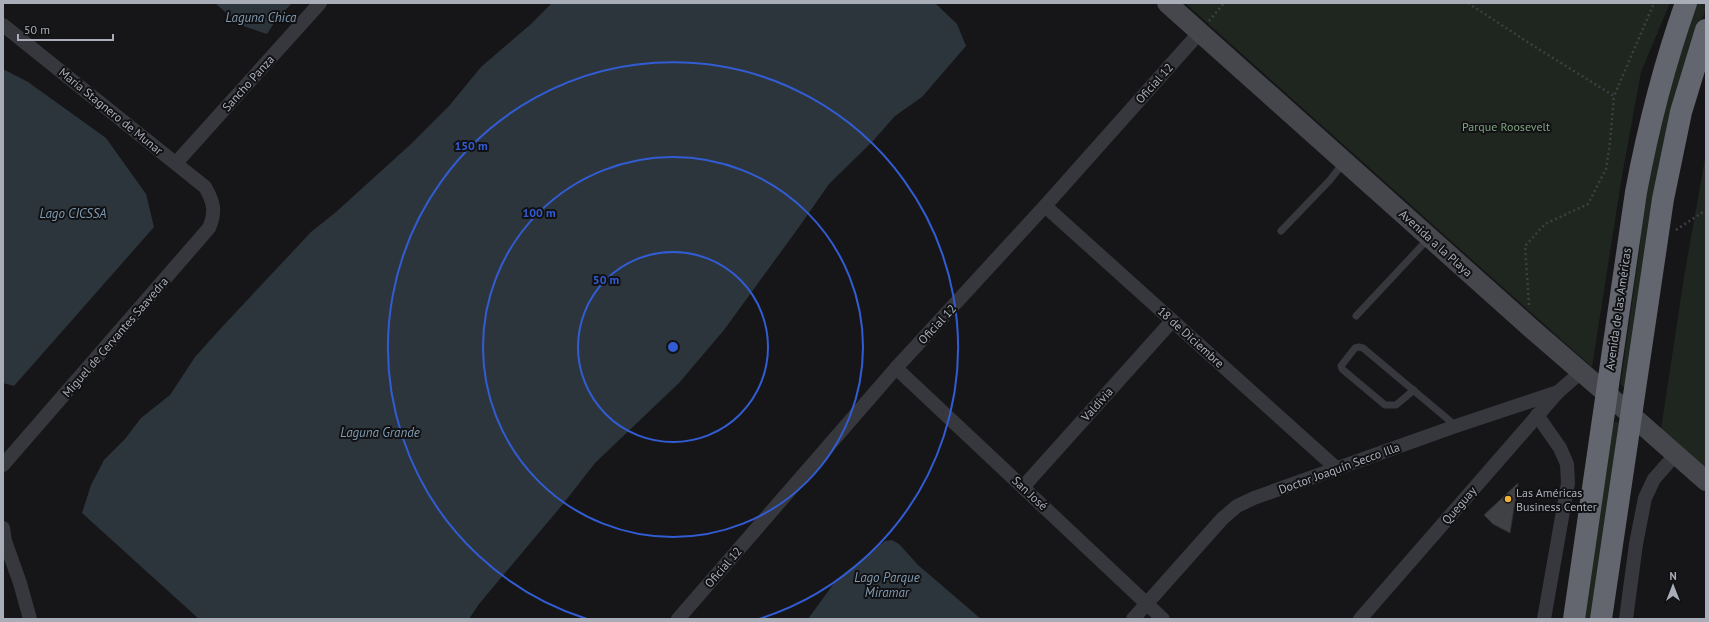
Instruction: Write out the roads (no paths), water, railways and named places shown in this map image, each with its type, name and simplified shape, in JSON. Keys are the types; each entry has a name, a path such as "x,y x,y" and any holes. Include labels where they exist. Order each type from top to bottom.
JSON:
{"highway":[{"name":"Avenida de las Américas","path":"1574,619 1607,394 1626,248 1644,151 1666,61 1686,3"},
{"path":"1601,619 1655,244 1681,112 1706,30"}],"street":[{"name":"Sancho Panza","path":"176,163 320,3"},
{"name":"Avenida a la Playa","path":"1167,3 1580,372 1706,481"},
{"name":"María Stagnero de Munar","path":"3,25 205,187 214,203"},
{"name":"Oficial 12","path":"678,619 896,368 1045,206 1200,32"},
{"name":"Miguel de Cervantes Saavedra","path":"3,465 209,228 214,218 214,203"},
{"name":"18 de Diciembre","path":"1045,206 1336,468"},
{"name":"Valdivia","path":"1023,487 1172,321"},
{"name":"San José","path":"896,368 1163,619"},
{"name":"Doctor Joaquín Secco Illa","path":"1133,619 1222,519 1237,506 1336,468 1558,392 1580,372"},
{"name":"Queguay","path":"1360,619 1558,392"},
{"path":"1538,415 1560,448 1568,464 1568,482 1544,619"},
{"path":"1626,619 1636,544 1645,498 1654,479 1676,454"},
{"path":"4,537 20,583 30,619"},
{"path":"3,574 13,577 20,583"}],"lane":[{"path":"1281,231 1330,180 1344,162"},
{"path":"1356,316 1430,238"},
{"path":"1414,390 1396,406 1386,405 1342,369 1341,366 1355,348 1363,348 1414,390 1456,426"}],"water":[{"name":"Laguna Chica","path":"215,3 292,3 276,20 267,34 240,25"},
{"name":"Laguna Grande","path":"552,3 935,3 957,24 966,46 922,97 895,116 873,141 829,184 724,330 679,383 595,463 563,504 479,604 469,619 199,619 82,513 91,485 104,460 125,439 141,418 170,395 195,357 311,232 336,212 411,144 449,106 481,67 531,24"},
{"name":"Lago CICSSA","path":"3,69 28,82 106,138 146,194 154,227 14,386 3,383"},
{"name":"Lago Parque Miramar","path":"892,540 899,544 918,565 981,619 808,619 837,579 885,541"}],"place":[{"name":"Las Américas Business Center","path":"1508,499"}],"park label":[{"name":"Parque Roosevelt","path":"1506,126"}]}
